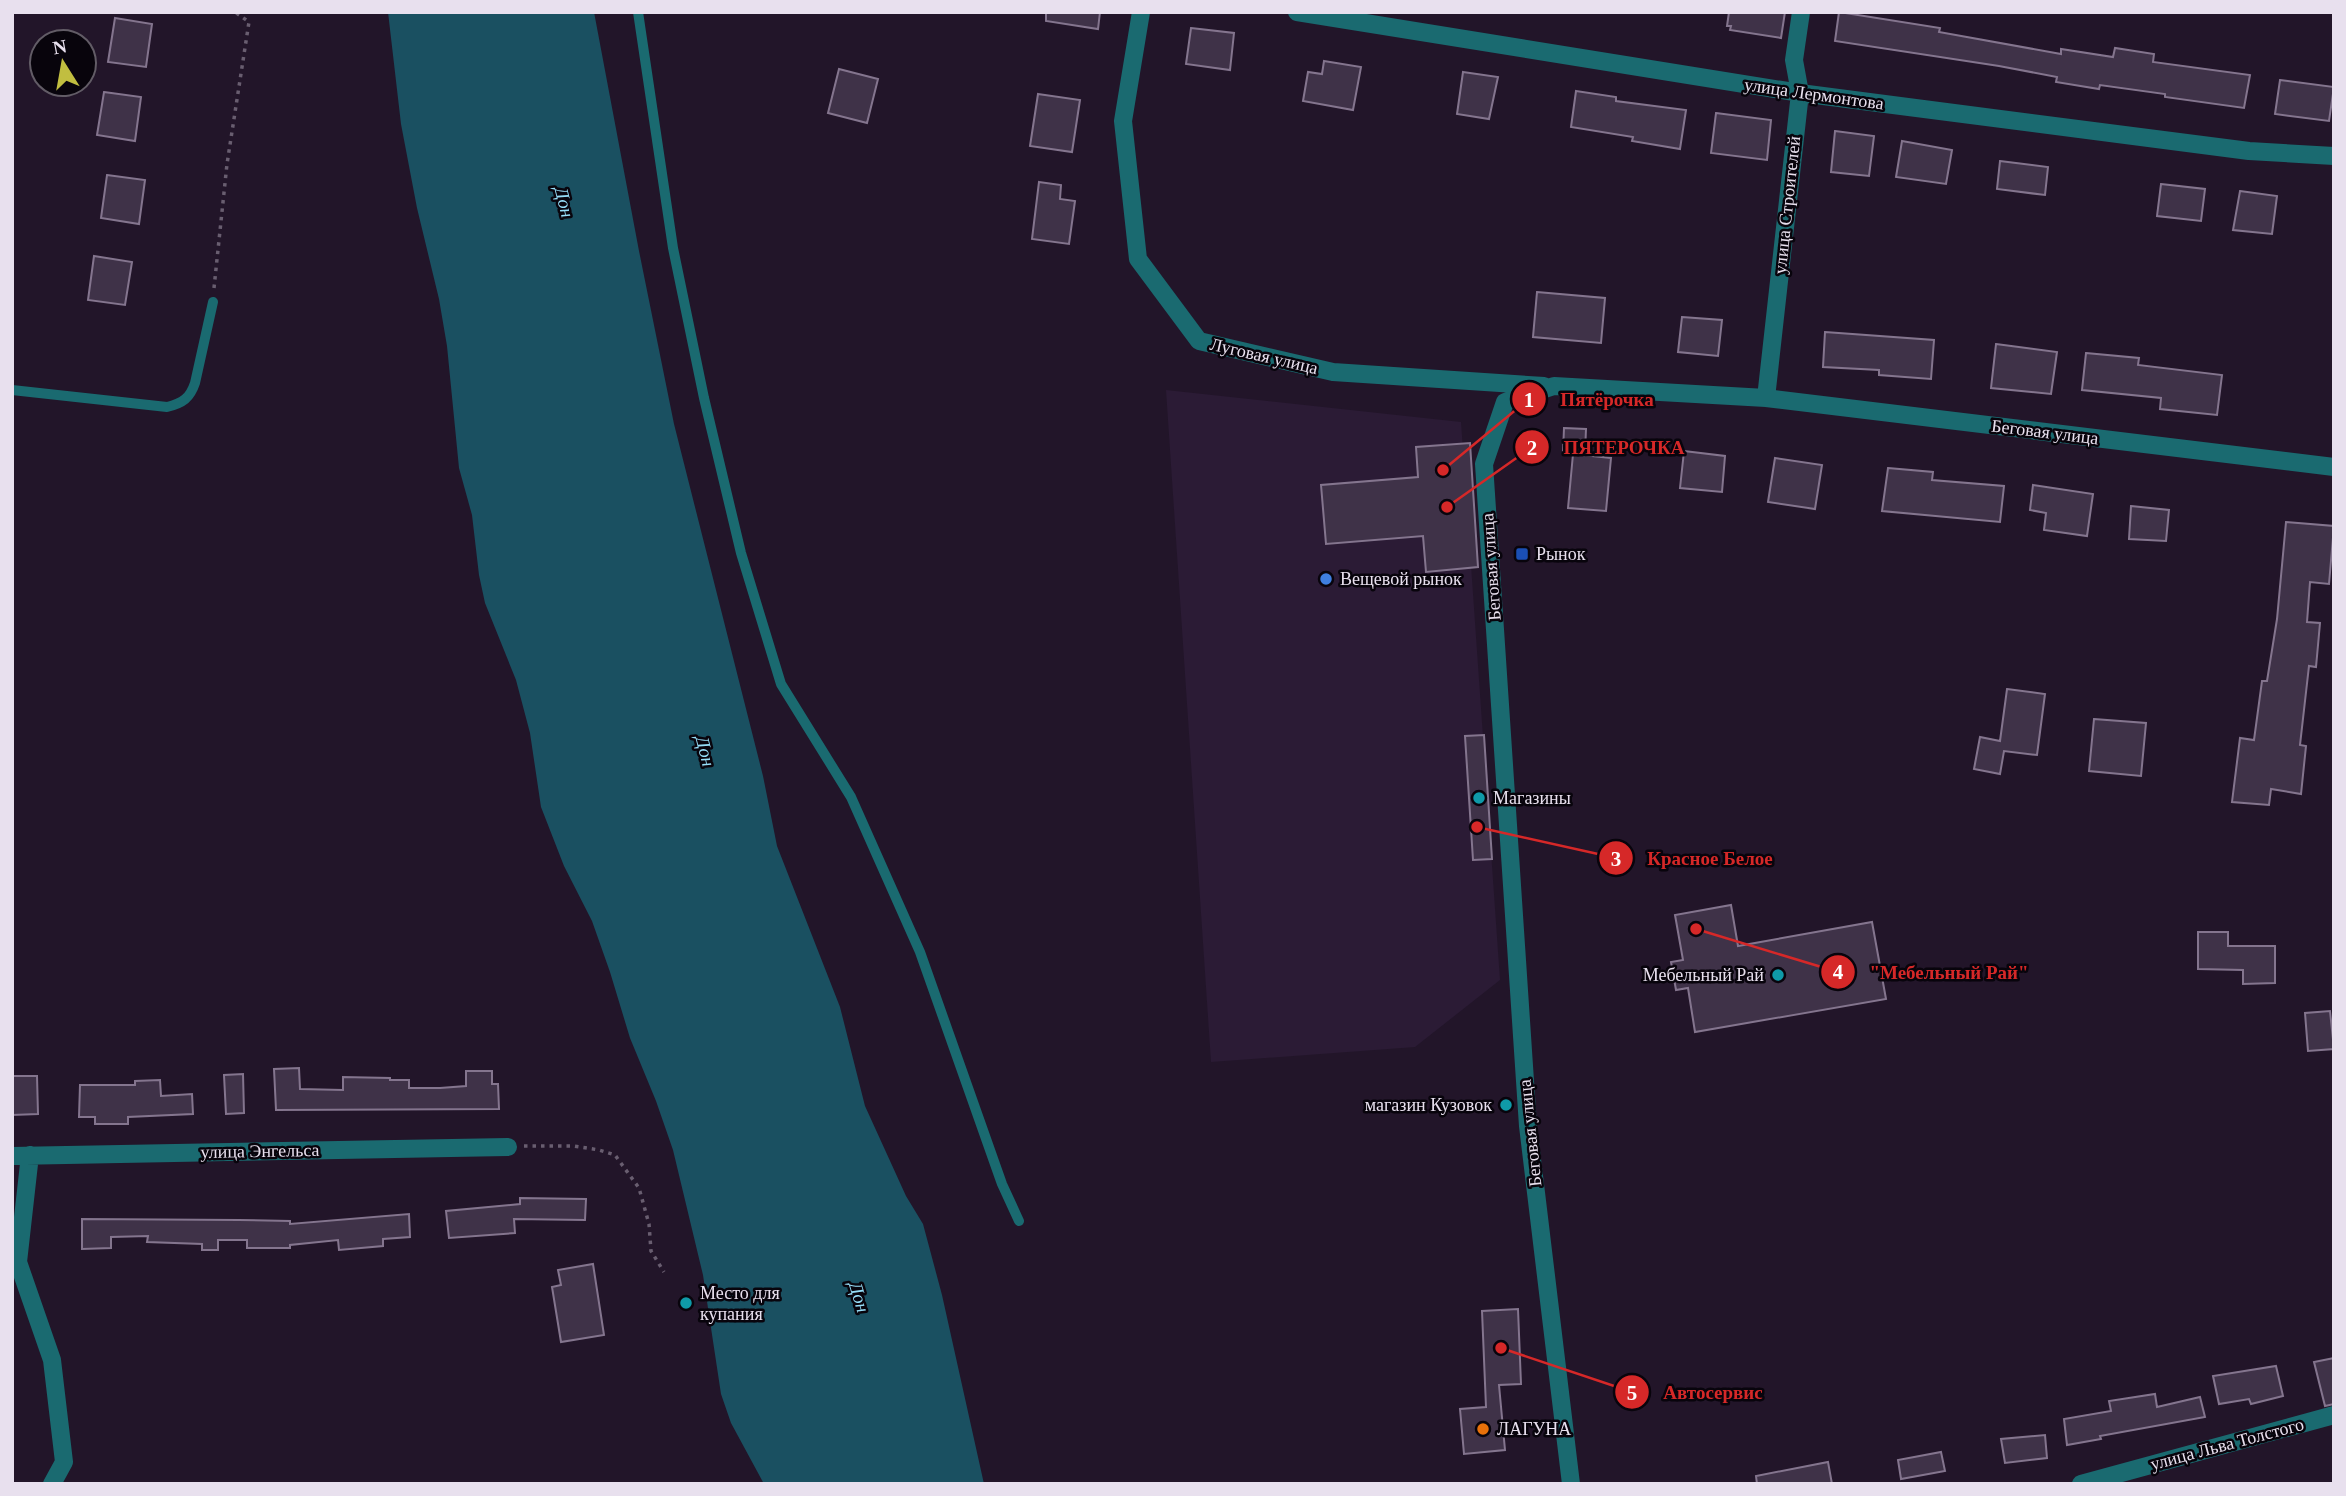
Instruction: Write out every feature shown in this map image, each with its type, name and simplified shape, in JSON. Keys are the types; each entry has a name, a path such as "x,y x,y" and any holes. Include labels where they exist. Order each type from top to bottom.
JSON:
{"street":[{"name":"Луговая улица","path":"1141,12 1123,121 1138,260 1199,341 1333,372 1554,387"},
{"name":"улица Лермонтова","path":"1297,12 1800,93 2249,151 2334,156"},
{"name":"улица Строителей","path":"1766,398 1800,93 1794,60 1801,12"},
{"name":"Беговая улица","path":"1571,1484 1528,1126 1484,464 1505,402 1554,387 1766,398 2334,467"},
{"name":"улица Энгельса","path":"21,1156 508,1147"},
{"path":"21,1156 18,1262 52,1360 64,1462 52,1484"},
{"name":"улица Льва Толстого","path":"2081,1484 2334,1415"}],"lane":[{"path":"638,12 673,248 704,398 741,552 781,684 850,797 920,952 1002,1184 1019,1221"},
{"path":"12,390 167,407 181,404 191,394 195,383 213,302"}],"path":[{"path":"213,302 227,164 248,22 235,12"},
{"path":"508,1147 574,1146 615,1155 639,1188 649,1224 651,1251 664,1272"}],"shaded area":[{"name":"Вещевой рынок","path":"1166,390 1461,422 1500,980 1415,1047 1211,1062"}],"water":[{"name":"Дон","path":"388,12 594,12 674,424 763,776 777,846 840,1007 865,1106 906,1196 923,1224 942,1295 984,1484 764,1484 731,1423 721,1394 703,1275 673,1150 630,1038 592,921 564,866 541,807 530,733 516,680 485,603 472,515 459,468 447,346 439,299 417,208 401,124"}],"building":[{"path":"1046,12 1100,12 1098,29 1046,21"},
{"path":"1729,12 1785,12 1781,38 1730,30 1731,26 1727,26"},
{"path":"1839,12 1940,28 1939,32 2061,54 2061,49 2113,57 2115,48 2154,54 2153,62 2250,75 2244,108 2100,85 2099,89 2056,82 2057,77 1999,66 1835,41"},
{"path":"115,18 152,24 146,67 108,62"},
{"path":"1191,28 1234,33 1230,70 1186,64"},
{"path":"1324,61 1361,67 1353,110 1303,101 1308,72 1322,74"},
{"path":"839,69 878,79 867,123 828,113"},
{"path":"1463,72 1498,77 1489,119 1457,114"},
{"path":"2280,80 2334,87 2329,121 2275,114"},
{"path":"1576,91 1616,97 1616,101 1686,110 1680,149 1632,141 1633,137 1571,127"},
{"path":"104,92 141,97 135,141 97,135"},
{"path":"1038,94 1080,100 1072,152 1030,146"},
{"path":"1716,113 1771,120 1767,160 1711,153"},
{"path":"1835,131 1874,136 1869,176 1831,172"},
{"path":"1902,141 1952,150 1946,184 1896,177"},
{"path":"2000,161 2048,167 2045,195 1997,189"},
{"path":"107,175 145,180 139,224 101,218"},
{"path":"1039,182 1061,185 1060,199 1075,201 1069,244 1032,239"},
{"path":"2161,184 2205,189 2201,221 2157,216"},
{"path":"2240,191 2277,196 2272,234 2233,230"},
{"path":"94,256 132,262 125,305 88,300"},
{"path":"1537,292 1605,298 1601,343 1533,337"},
{"path":"1682,317 1722,320 1718,356 1678,352"},
{"path":"1825,332 1934,340 1931,379 1879,375 1879,370 1823,367"},
{"path":"1996,344 2057,352 2051,394 1991,388"},
{"path":"2086,353 2139,358 2138,365 2222,375 2217,415 2160,409 2161,398 2082,390"},
{"path":"1564,428 1586,429 1585,454 1563,453"},
{"path":"1470,443 1478,567 1426,572 1423,536 1326,544 1321,485 1418,477 1416,447"},
{"path":"1684,451 1725,456 1722,492 1680,488"},
{"path":"1573,454 1611,458 1606,511 1568,508"},
{"path":"1775,458 1822,465 1815,509 1768,502"},
{"path":"1888,468 1933,472 1932,480 2004,486 2000,522 1882,511"},
{"path":"2033,485 2093,494 2087,536 2044,530 2046,513 2030,510"},
{"path":"2131,506 2169,510 2166,541 2129,539"},
{"path":"2286,522 2334,526 2329,584 2310,582 2307,622 2320,623 2316,667 2309,666 2300,745 2306,746 2301,794 2271,789 2269,805 2232,802 2240,738 2254,740 2262,681 2267,681 2277,619"},
{"path":"2007,689 2045,694 2037,755 2004,751 2000,774 1974,769 1980,737 2000,741"},
{"path":"2094,719 2146,723 2141,776 2089,771"},
{"name":"Магазины","path":"1484,735 1492,859 1473,860 1465,736"},
{"name":"Мебельный Рай","path":"1731,905 1738,946 1872,922 1886,999 1695,1032 1688,988 1676,990 1671,962 1683,960 1675,915"},
{"path":"2198,932 2228,932 2228,946 2275,946 2275,983 2243,984 2243,970 2198,969"},
{"path":"2330,1011 2334,1049 2308,1051 2305,1013"},
{"path":"299,1068 300,1089 343,1090 343,1077 409,1080 409,1088 440,1088 466,1086 466,1071 492,1071 492,1084 498,1084 499,1109 276,1110 274,1069"},
{"path":"243,1074 244,1113 226,1114 224,1075"},
{"path":"12,1076 37,1076 38,1114 12,1115"},
{"path":"160,1080 161,1096 192,1094 193,1114 128,1117 128,1124 95,1124 95,1117 79,1117 80,1085 135,1085 135,1081"},
{"path":"520,1198 586,1199 585,1220 514,1219 515,1233 449,1238 446,1211 520,1204"},
{"path":"409,1214 410,1237 383,1239 383,1246 339,1250 338,1240 290,1245 290,1248 247,1248 247,1240 218,1240 218,1250 202,1250 202,1244 147,1242 148,1236 111,1237 111,1248 82,1249 82,1219 290,1221 290,1224"},
{"path":"593,1264 604,1335 561,1342 552,1287 561,1285 558,1270"},
{"path":"1518,1309 1521,1384 1499,1385 1505,1450 1464,1454 1460,1409 1486,1407 1482,1311"},
{"path":"2334,1358 2334,1404 2325,1406 2314,1362"},
{"path":"2276,1366 2283,1396 2251,1404 2249,1399 2219,1404 2213,1376"},
{"path":"2155,1394 2157,1407 2200,1397 2205,1417 2100,1436 2101,1439 2067,1445 2064,1419 2111,1411 2109,1401"},
{"path":"2045,1435 2047,1458 2005,1463 2001,1439"},
{"path":"1941,1452 1945,1471 1901,1479 1898,1460"},
{"path":"1828,1462 1832,1484 1757,1484 1756,1476"}],"place":[{"name":"Пятёрочка","path":"1443,470"},
{"name":"ПЯТЕРОЧКА","path":"1447,507"},
{"name":"Рынок","path":"1522,554"},
{"name":"Вещевой рынок","path":"1326,579"},
{"name":"Магазины","path":"1479,798"},
{"name":"Красное Белое","path":"1477,827"},
{"name":"\"Мебельный Рай\"","path":"1696,929"},
{"name":"Мебельный Рай","path":"1778,975"},
{"name":"магазин Кузовок","path":"1506,1105"},
{"name":"Место для купания","path":"686,1303"},
{"name":"Автосервис","path":"1501,1348"},
{"name":"ЛАГУНА","path":"1483,1429"}]}
